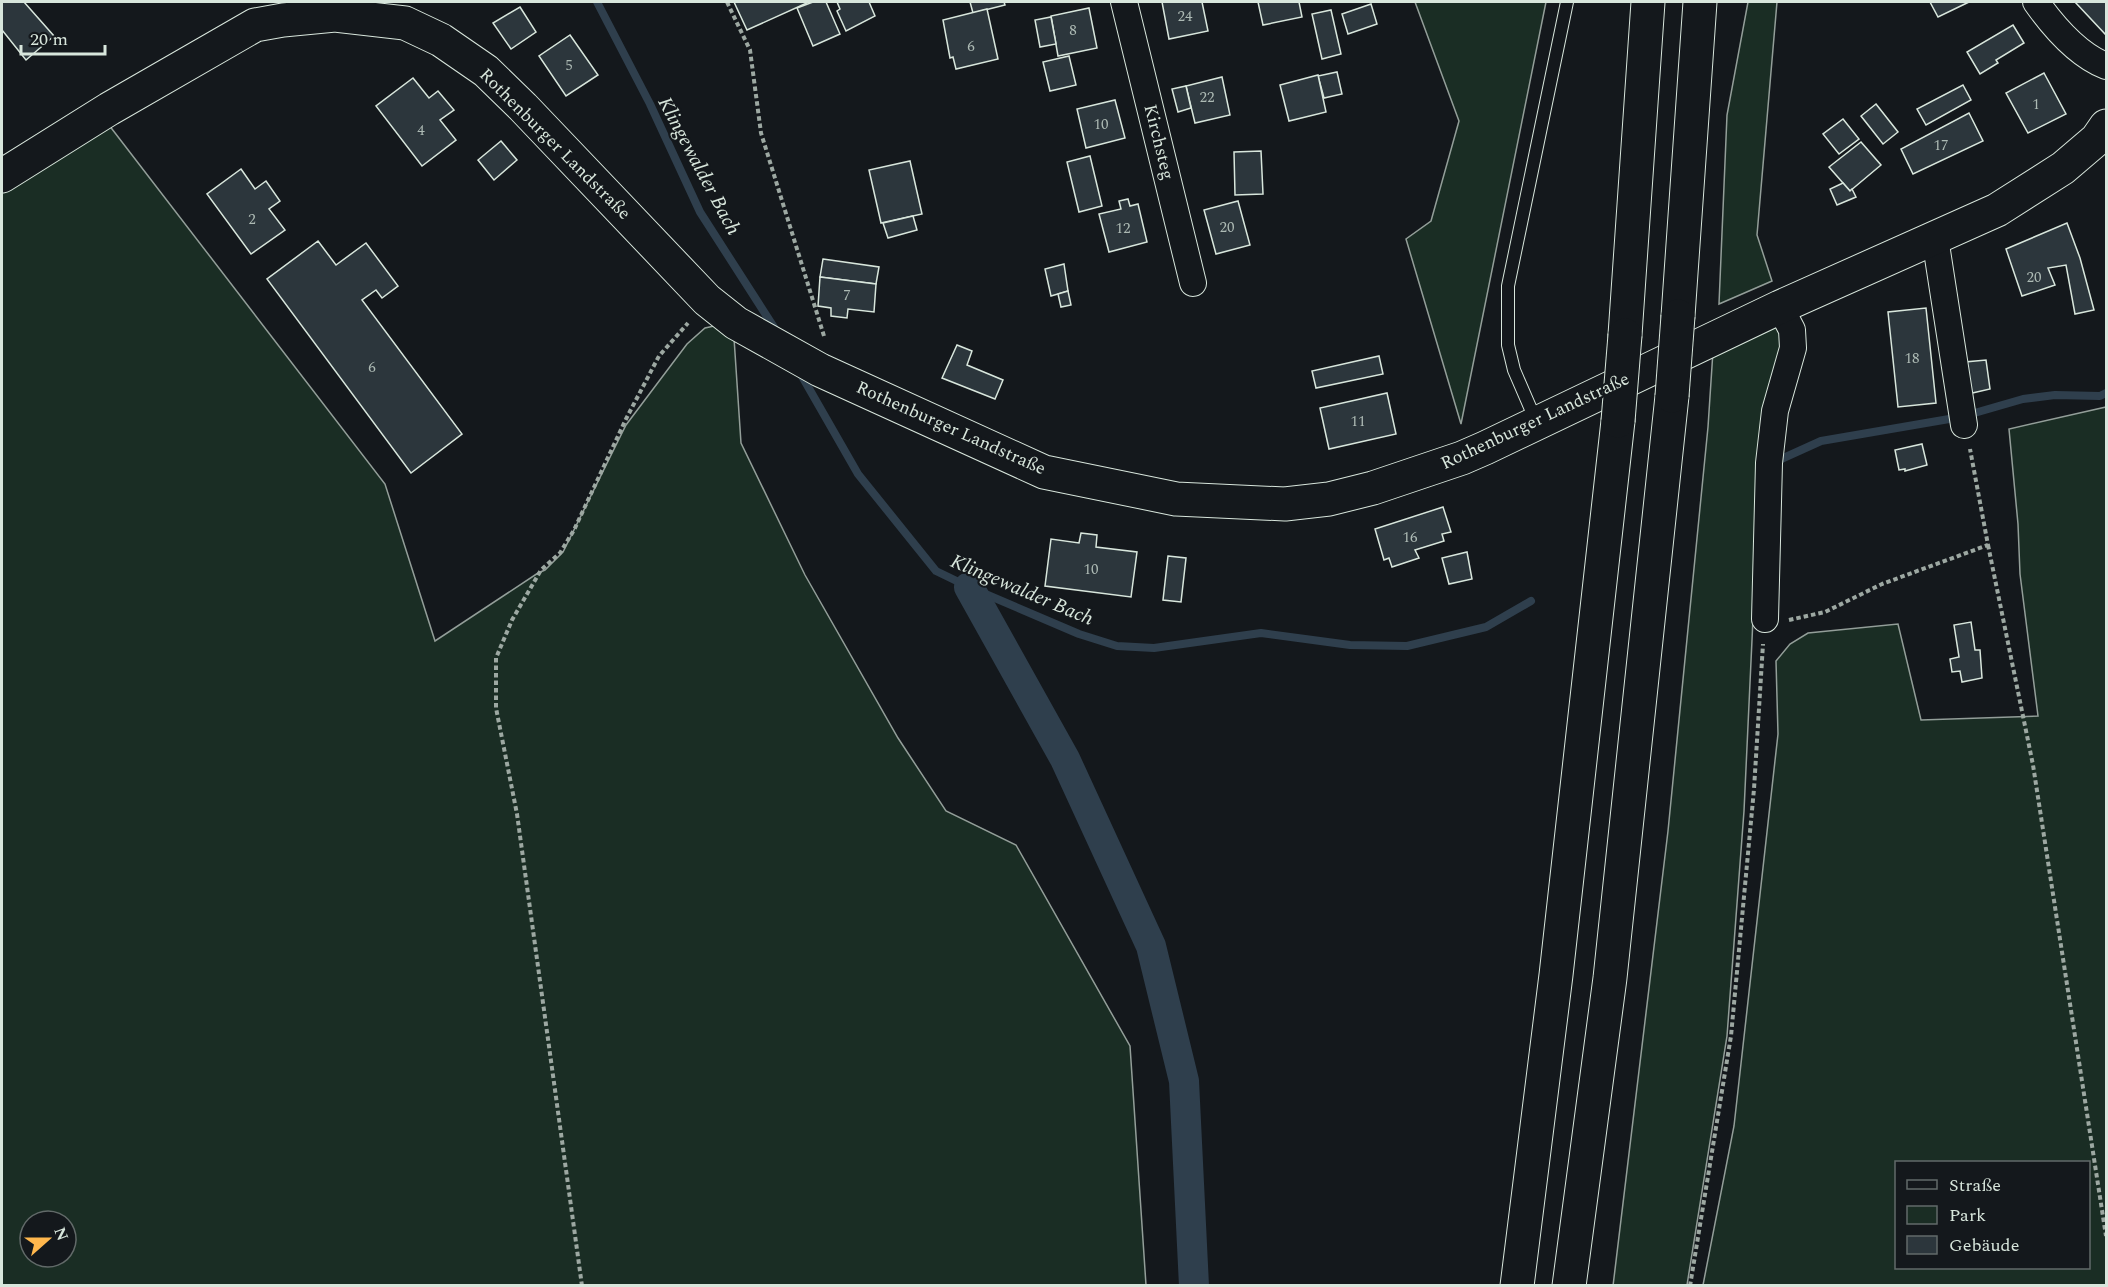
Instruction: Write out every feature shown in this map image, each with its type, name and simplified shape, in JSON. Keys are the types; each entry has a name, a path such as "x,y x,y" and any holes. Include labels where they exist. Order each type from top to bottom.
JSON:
{"main road":[{"path":"1517,1286 1556,975 1618,421 1626,335 1648,2"},
{"path":"1569,1286 1610,978 1672,396 1700,2"},
{"name":"Rothenburger Landstraße","path":"2,176 109,109 255,25 335,15 405,23 441,40 486,71 708,300 736,323 758,336 828,373 1044,472 1176,499 1285,504 1340,496 1462,458 1780,307 1997,210 2063,168 2097,139 2106,126"}],"street":[{"name":"Kirchsteg","path":"1124,2 1193,283"},
{"path":"2036,2 2075,46 2106,66"},
{"path":"1935,238 1964,425"},
{"path":"1765,619 1769,462 1775,411 1793,348 1792,330 1780,307"}],"lane":[{"path":"1536,422 1514,370 1508,345 1508,286 1567,2"}],"path":[{"path":"727,2 750,50 760,133 828,373"},
{"path":"582,1286 518,814 496,708 496,657 512,620 541,570 560,553 574,530 626,419 660,356 708,300"},
{"path":"1964,425 1974,464 1988,546 2033,765 2106,1236"},
{"path":"1690,1286 1731,1036 1754,789 1765,619 1795,620 1825,612 1882,584 1988,546"}],"green space":[{"path":"1415,2 1546,2 1461,424 1406,239 1431,221 1459,121"},
{"path":"1748,2 1777,2 1757,235 1772,281 1719,304 1727,115"},
{"path":"102,116 385,484 435,641 545,570 563,552 626,425 687,344 705,328 714,326 734,338 741,443 805,575 898,738 946,811 1016,845 1130,1046 1146,1285 2,1286 2,181"},
{"path":"1775,323 1785,336 1762,426 1744,811 1727,1036 1687,1285 1613,1286 1668,831 1708,427 1713,351"},
{"path":"2106,407 2106,1285 1703,1285 1734,1126 1778,734 1776,661 1790,644 1808,633 1898,624 1921,720 2038,716 2020,574 2009,429"}],"building":[{"path":"2,2 24,2 54,36 26,60 2,30"},
{"path":"734,2 809,2 747,30"},
{"path":"813,2 826,2 840,34 813,46 797,8"},
{"path":"837,2 869,2 875,16 846,31 837,11 840,9"},
{"path":"970,2 1004,2 1005,5 973,13"},
{"path":"1162,2 1202,2 1208,31 1169,39"},
{"path":"1258,2 1299,2 1302,17 1263,25"},
{"path":"1930,2 1969,2 1938,17"},
{"path":"2075,2 2106,2 2106,35"},
{"path":"1371,4 1377,24 1348,34 1342,14"},
{"path":"520,7 536,32 511,49 493,23"},
{"path":"1089,8 1097,48 1058,56 1051,16"},
{"path":"987,9 998,59 956,69 953,57 950,58 943,20"},
{"path":"1331,10 1341,54 1322,59 1312,14"},
{"path":"1051,17 1056,44 1040,47 1035,20"},
{"path":"2013,25 2024,43 1996,60 1998,63 1980,74 1967,52"},
{"path":"570,35 598,75 566,96 539,56"},
{"path":"1069,56 1076,85 1050,91 1043,62"},
{"path":"1337,72 1342,94 1324,98 1318,76"},
{"path":"2044,73 2066,114 2028,133 2006,93"},
{"path":"1318,75 1326,112 1289,121 1280,85"},
{"path":"1222,77 1230,115 1195,123 1186,86"},
{"path":"413,78 429,98 438,91 454,110 440,120 456,140 422,166 376,106"},
{"path":"1963,85 1971,100 1926,125 1917,109"},
{"path":"1186,86 1191,108 1178,112 1172,89"},
{"path":"1115,100 1125,138 1086,148 1077,109"},
{"path":"1876,104 1898,132 1883,144 1861,116"},
{"path":"1969,113 1983,141 1913,174 1901,149"},
{"path":"1843,119 1859,139 1839,154 1823,134"},
{"path":"501,141 517,160 494,180 478,160"},
{"path":"1861,142 1881,165 1850,191 1829,167"},
{"path":"1261,151 1263,194 1235,195 1234,152"},
{"path":"1090,156 1102,206 1079,212 1067,162"},
{"path":"910,161 922,214 881,223 869,170"},
{"path":"241,169 255,189 266,181 280,201 269,209 285,230 251,254 207,194"},
{"path":"1843,183 1850,191 1852,189 1856,197 1837,205 1830,189"},
{"path":"1128,199 1130,206 1138,204 1147,242 1109,252 1099,214 1121,209 1119,201"},
{"path":"1238,201 1250,245 1216,254 1204,210"},
{"path":"913,216 917,230 888,238 883,223"},
{"path":"2067,223 2080,258 2094,310 2075,314 2066,265 2048,268 2055,285 2022,296 2006,249"},
{"path":"318,241 336,265 366,243 398,286 382,298 376,290 362,300 462,434 411,473 267,279"},
{"path":"823,259 879,267 876,284 820,277"},
{"path":"1064,264 1068,291 1051,296 1045,269"},
{"path":"820,277 876,284 874,312 848,309 847,318 831,316 831,308 818,306"},
{"path":"1068,291 1071,305 1061,307 1058,294"},
{"path":"1926,308 1936,403 1898,407 1888,312"},
{"path":"957,345 972,351 967,365 1003,380 995,399 942,378"},
{"path":"1379,356 1383,374 1316,388 1312,371"},
{"path":"1986,360 1990,389 1968,394 1965,362"},
{"path":"1387,393 1396,434 1329,449 1320,408"},
{"path":"1922,444 1927,465 1905,471 1905,469 1899,470 1895,450"},
{"path":"1443,507 1451,532 1442,534 1444,541 1415,550 1419,558 1392,567 1389,558 1384,560 1375,529"},
{"path":"1081,533 1097,535 1096,547 1137,552 1131,597 1045,586 1051,539 1079,543"},
{"path":"1467,552 1472,579 1449,584 1442,558"},
{"path":"1168,556 1186,558 1181,602 1163,600"},
{"path":"1971,622 1975,650 1980,650 1982,678 1962,682 1960,671 1952,672 1950,659 1959,657 1954,625"}],"waterway":[{"name":"Klingewalder Bach","path":"597,2 650,104 700,212 777,332"},
{"name":"Klingewalder Bach","path":"799,371 858,474 936,571 1079,634 1117,646 1154,648 1261,633 1350,645 1407,646 1486,627 1531,601"},
{"name":"Klingewalder Bach","path":"1971,414 2023,399 2055,395 2100,396 2106,393"},
{"name":"Klingewalder Bach","path":"1779,460 1821,441 1955,418"},
{"path":"969,587 1065,759 1151,946 1184,1081 1194,1286"}]}
